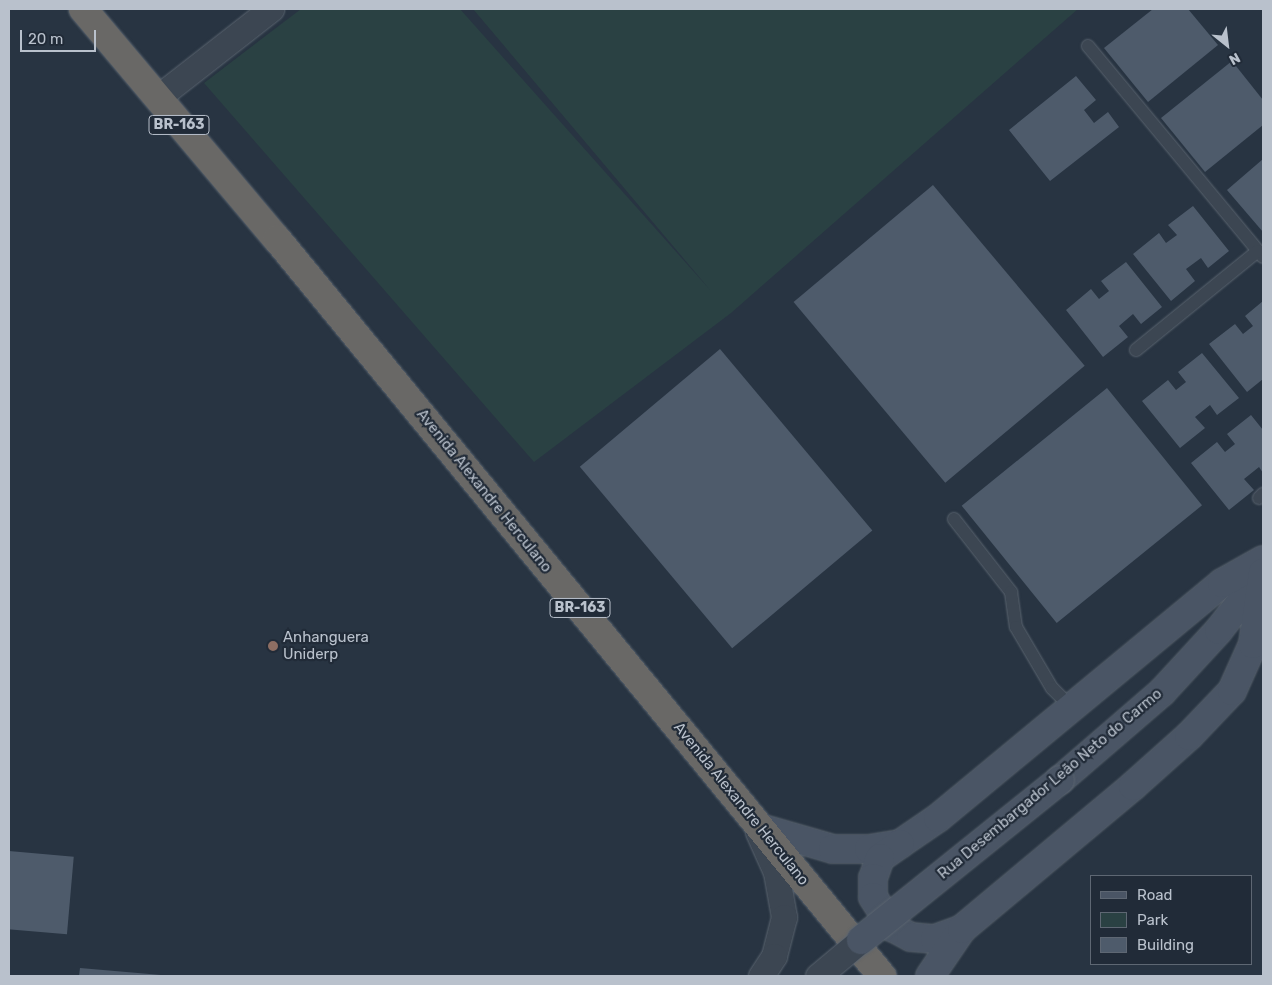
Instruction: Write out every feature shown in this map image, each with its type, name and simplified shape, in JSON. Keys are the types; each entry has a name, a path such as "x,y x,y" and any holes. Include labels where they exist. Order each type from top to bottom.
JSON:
{"highway":[{"name":"Avenida Alexandre Herculano","path":"83,9 277,239 882,976"}],"main road":[{"path":"962,929 935,939 910,937 892,927 873,897 873,878 880,858 938,818 1073,709 1222,583 1263,560"},
{"path":"930,976 962,929 1133,786 1189,736 1232,691 1253,644 1263,573"},
{"name":"Rua Desembargador Leão Neto do Carmo","path":"861,940 1060,780 1162,692 1263,573"},
{"path":"756,822 833,849 869,849 900,844"}],"street":[{"path":"157,98 271,9"},
{"path":"756,822 776,872 784,917 774,956 761,976"},
{"name":"Rua Desembargador Leão Neto do Carmo","path":"818,976 861,940"}],"lane":[{"path":"1088,46 1261,254 1136,350"},
{"path":"954,519 1011,592 1016,627 1052,688 1073,709"}],"green space":[{"path":"301,9 460,9 711,291 473,9 1078,9 731,313 534,462 204,83"}],"building":[{"path":"1153,9 1188,9 1218,45 1148,102 1104,48"},
{"path":"1232,61 1263,100 1263,125 1205,172 1161,118"},
{"path":"1076,76 1096,100 1084,110 1094,123 1108,112 1119,127 1050,181 1009,130"},
{"path":"1263,159 1263,232 1227,190"},
{"path":"933,185 1085,366 945,483 794,302"},
{"path":"1193,206 1229,251 1208,268 1201,258 1186,269 1195,281 1171,301 1133,254 1159,233 1166,243 1177,235 1168,225"},
{"path":"1126,262 1162,307 1141,324 1133,314 1119,326 1128,337 1103,357 1066,310 1091,289 1099,299 1109,291 1101,281"},
{"path":"1263,301 1263,379 1247,392 1209,344 1235,324 1243,334 1253,326 1245,316"},
{"path":"720,349 872,531 732,648 580,467"},
{"path":"1202,353 1239,398 1217,415 1210,405 1195,417 1205,428 1180,448 1142,401 1168,380 1176,390 1186,382 1178,372"},
{"path":"1107,388 1202,505 1057,623 962,506"},
{"path":"1251,415 1263,430 1263,473 1259,467 1244,479 1254,490 1229,510 1191,463 1217,442 1225,452 1235,444 1227,434"},
{"path":"9,851 74,857 67,934 9,929"},
{"path":"80,968 161,975 161,976 79,976"}],"place":[{"name":"Anhanguera Uniderp","path":"273,646"}]}
